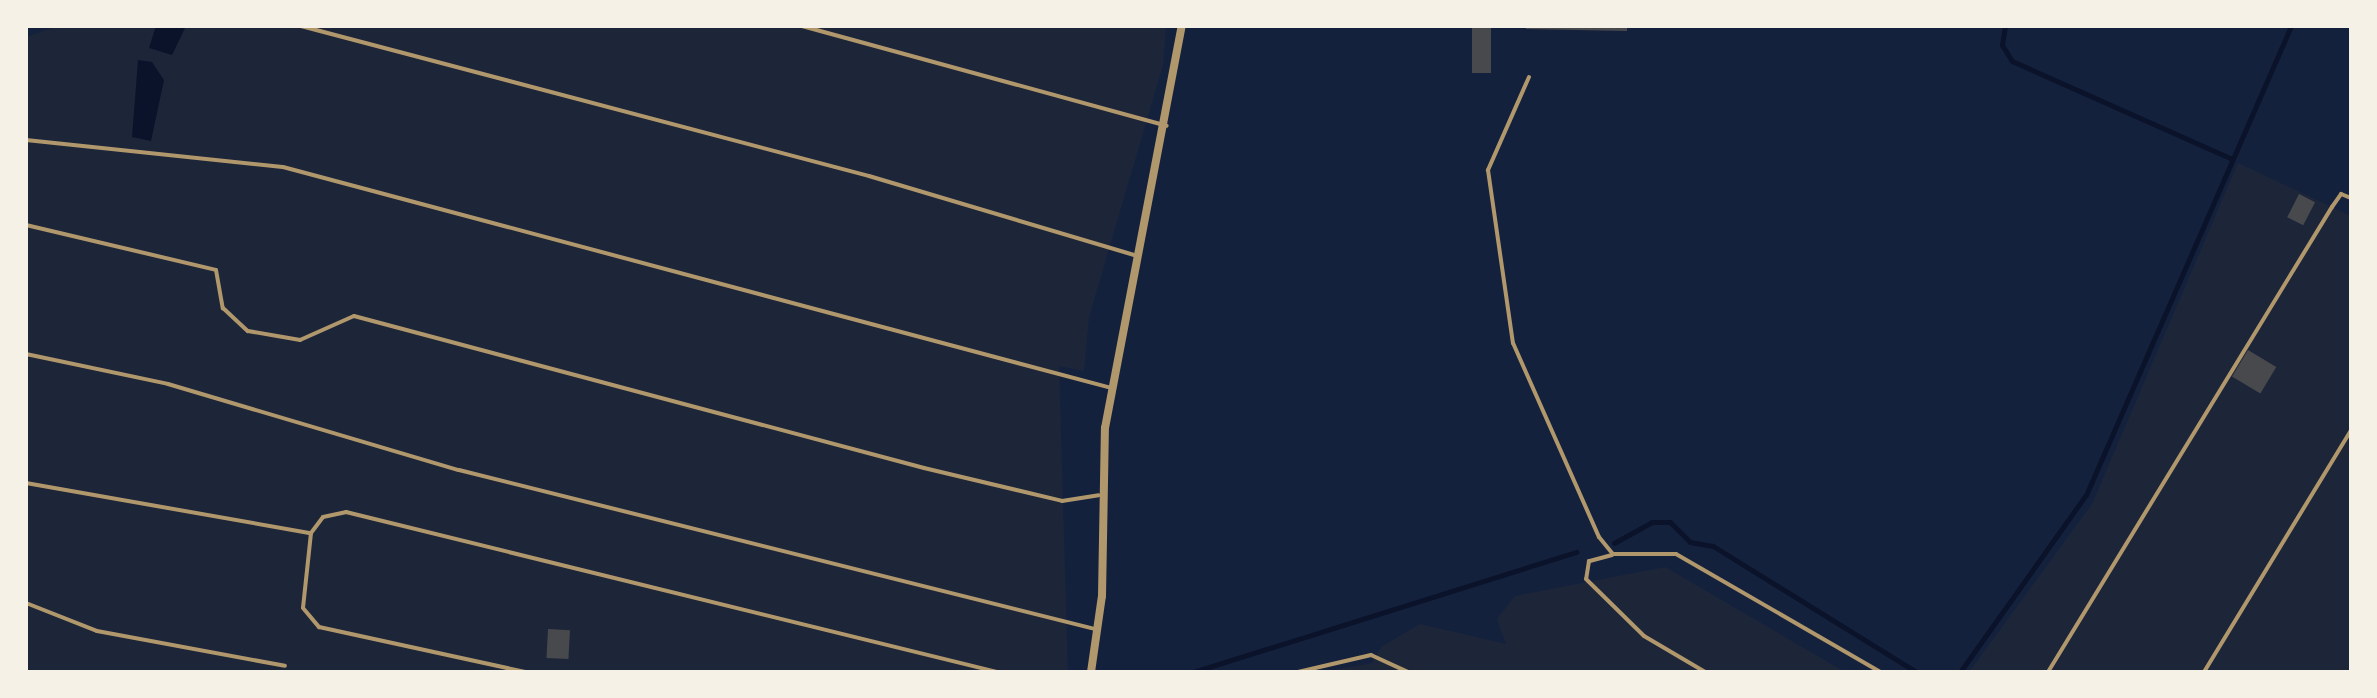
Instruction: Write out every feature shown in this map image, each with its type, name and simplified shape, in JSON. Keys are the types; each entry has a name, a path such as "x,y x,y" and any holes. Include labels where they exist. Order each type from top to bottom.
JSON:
{"street":[{"path":"1091,672 1097,629 1099,495 1113,389 1167,126 1182,26"}],"lane":[{"path":"301,26 869,176 1140,256"},
{"path":"802,26 1167,126"},
{"path":"1529,77 1488,170 1513,343 1599,537 1613,554"},
{"path":"26,140 283,167 1113,389"},
{"path":"2048,672 2332,207 2341,194 2351,198"},
{"path":"26,225 216,270 223,308 248,331 300,340 354,316 1062,501 1099,495"},
{"path":"26,354 168,384 459,470 1097,629"},
{"path":"2204,672 2351,430"},
{"path":"26,483 311,533"},
{"path":"525,672 319,627 303,608 311,533 323,517 346,512 997,672"},
{"path":"1705,672 1644,636 1586,579 1589,561 1613,554 1676,554 1880,672"},
{"path":"26,603 97,631 285,666"},
{"path":"1298,672 1371,655 1408,672"}],"shaded area":[{"path":"58,26 1166,26 1163,65 1089,317 1084,371 1059,366 1068,672 26,672 26,37"},
{"path":"156,26 186,26 172,55 149,48"},
{"path":"138,60 152,62 164,80 151,141 132,137"},
{"path":"2238,163 2351,216 2351,672 1969,672 2092,504"},
{"path":"1665,567 1845,672 1322,672 1372,663 1381,647 1420,624 1506,644 1497,619 1515,596"}],"building":[{"path":"1472,26 1491,26 1491,73 1472,73"},
{"path":"1526,26 1627,26 1627,31 1526,29"},
{"path":"2299,194 2315,202 2303,225 2287,217"},
{"path":"2248,350 2276,367 2260,394 2232,377"},
{"path":"548,629 570,630 568,659 546,658"}],"waterway":[{"path":"2005,26 2002,45 2012,61 2232,159"},
{"path":"1960,672 2086,495 2291,26"},
{"path":"1614,543 1652,522 1670,522 1690,542 1713,546 1916,672"},
{"path":"1193,672 1577,552"}]}
